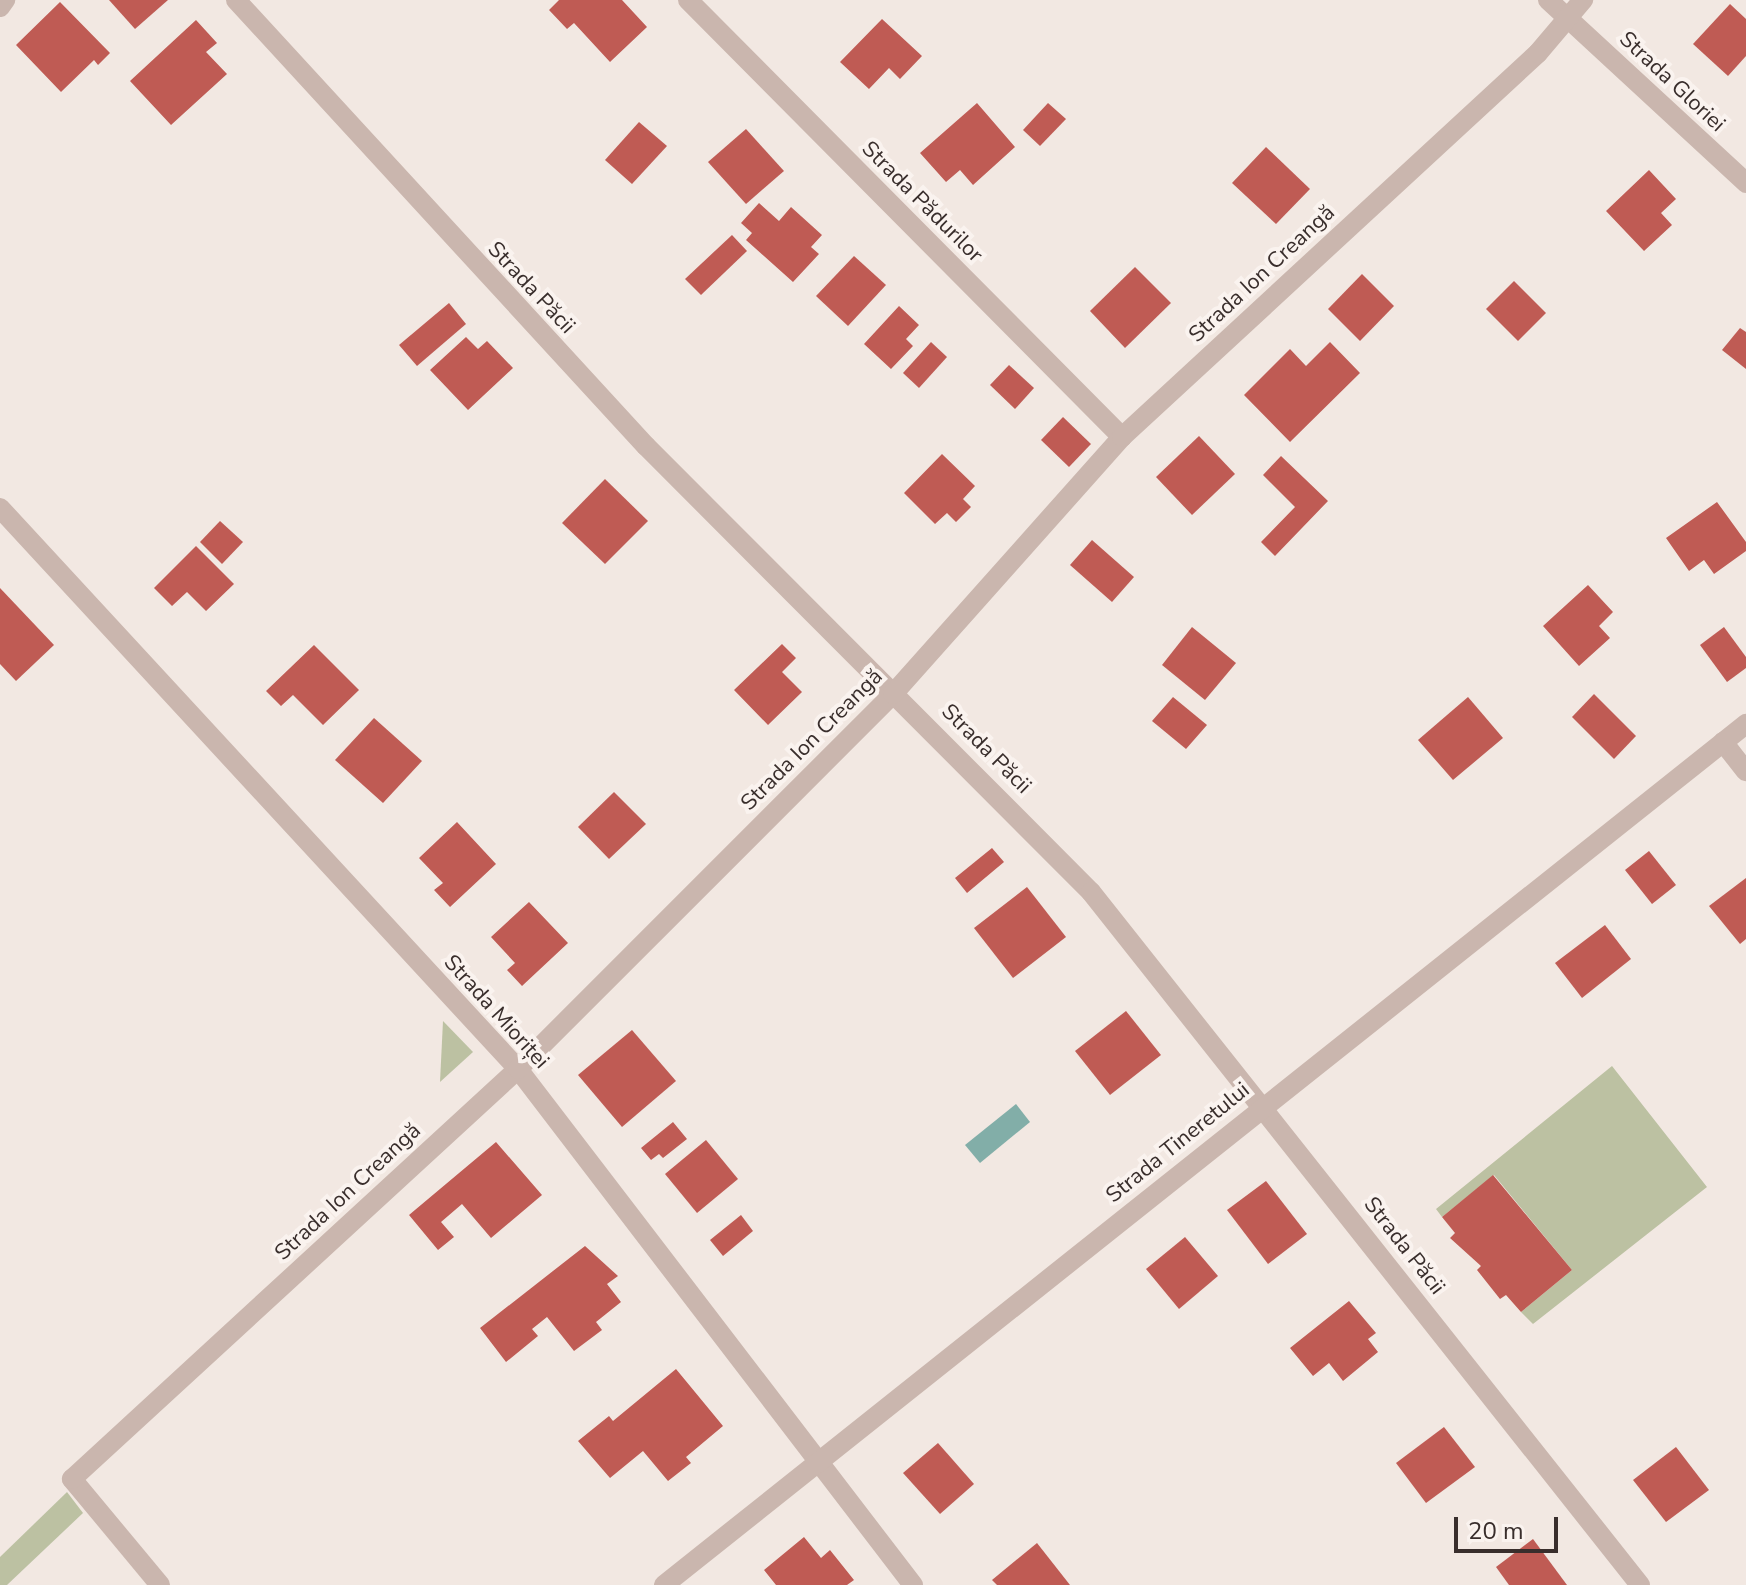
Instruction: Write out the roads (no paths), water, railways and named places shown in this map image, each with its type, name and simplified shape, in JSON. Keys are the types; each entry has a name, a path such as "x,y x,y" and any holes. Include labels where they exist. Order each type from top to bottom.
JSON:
{"street":[{"path":"0,7 5,0"},
{"name":"Strada Păcii","path":"236,0 303,68 515,307 893,694 928,723 1091,892 1264,1105 1640,1585"},
{"name":"Strada Pădurilor","path":"688,0 1122,437"},
{"name":"Strada Gloriei","path":"1548,0 1746,183"},
{"path":"1566,17 1583,0"},
{"name":"Strada Ion Creangă","path":"160,1585 72,1479 518,1069 893,694 1122,437 1538,53 1566,17"},
{"name":"Strada Mioriței","path":"0,508 518,1069 913,1585"},
{"name":"Strada Tineretului","path":"664,1585 1746,724"},
{"path":"1723,742 1746,771"}],"water":[{"path":"1016,1104 1030,1122 980,1163 965,1145"}]}
